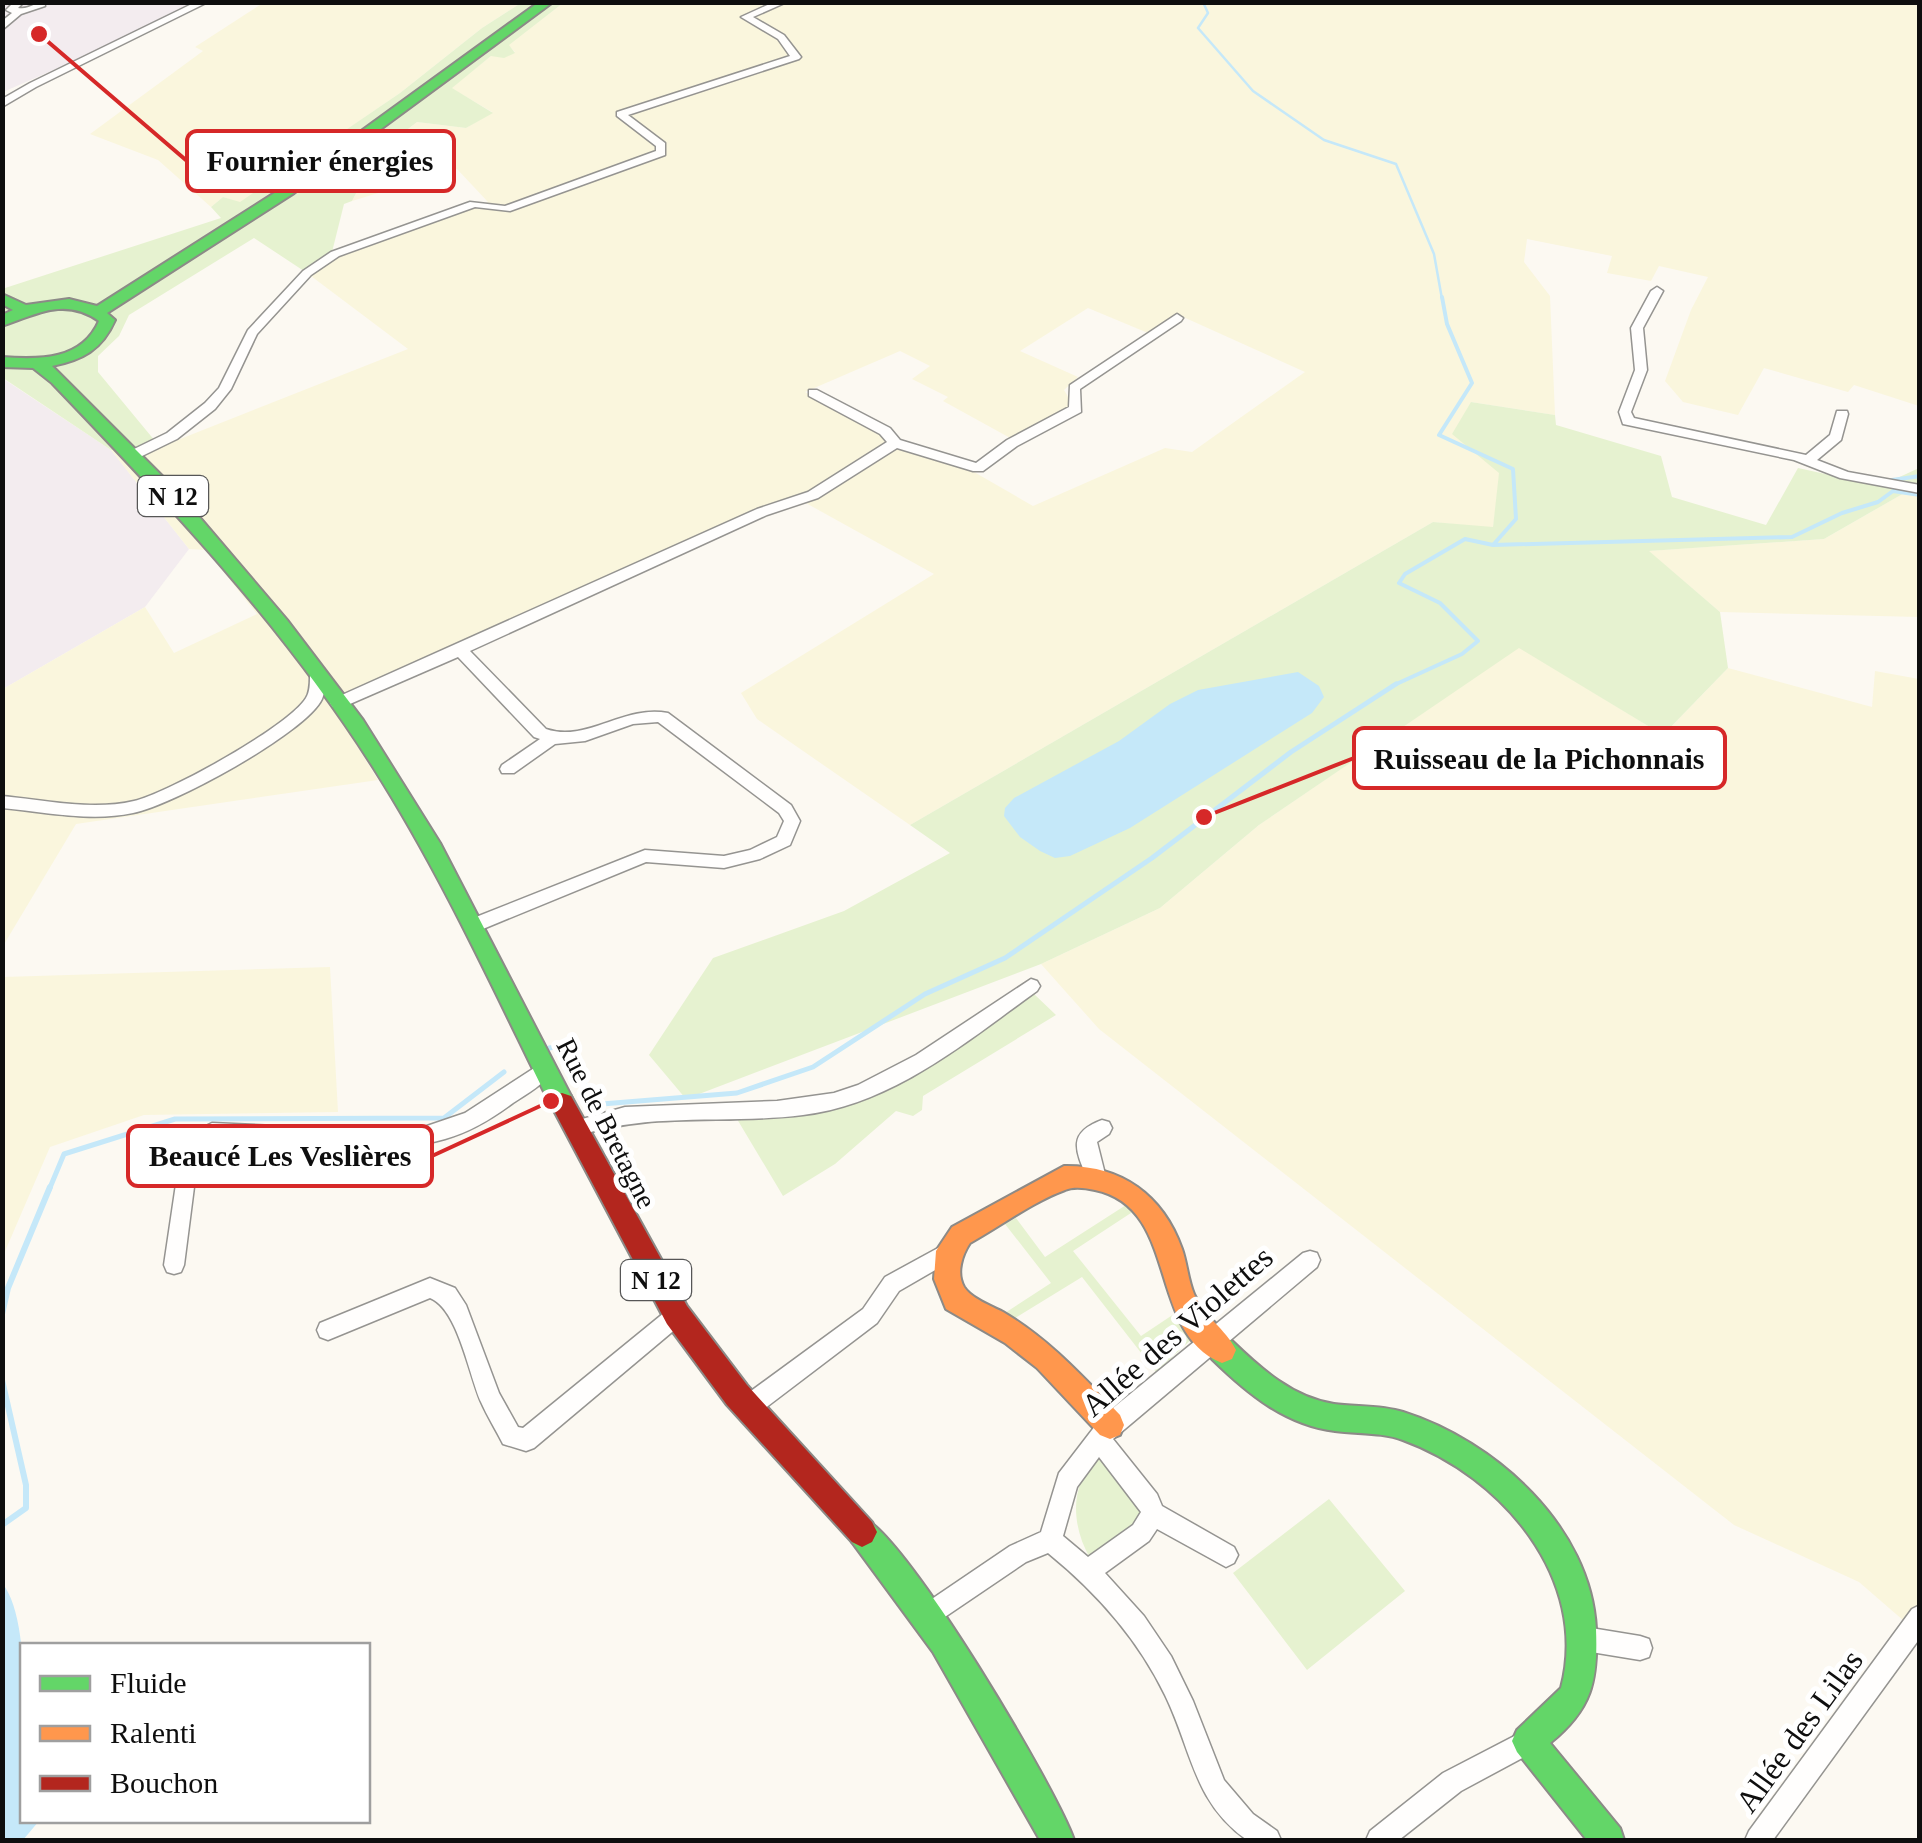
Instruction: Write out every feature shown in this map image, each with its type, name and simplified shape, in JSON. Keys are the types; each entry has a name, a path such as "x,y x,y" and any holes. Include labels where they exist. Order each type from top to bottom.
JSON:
{"main road":[{"path":"100,311 289,190 547,2"},
{"path":"2,321 24,310 74,303 180,258"},
{"path":"2,298 24,310"},
{"path":"4,363 37,364 76,354 90,346 107,328 107,320 100,311 74,303"},
{"name":"Rue de Bretagne","path":"76,354 75,376 89,404 109,429"},
{"name":"Rue de Bretagne","path":"37,364 58,376 135,454 318,676 379,760 472,926 575,1129 676,1315 748,1408 892,1566 928,1615 1058,1840"},
{"path":"1105,1432 1036,1351 956,1300 947,1279 949,1251 960,1235 1064,1177 1095,1174 1133,1196 1166,1241 1186,1307 1212,1338 1286,1403 1322,1416 1407,1427 1467,1459 1522,1504 1567,1560 1581,1600 1585,1639 1573,1698 1528,1740 1608,1840"}],"street":[{"path":"2,104 204,2"},
{"path":"135,454 172,436 210,406 225,390 252,332 307,273 335,254 474,204 506,208 661,153 662,144 622,114 796,57 781,37 746,17 783,2"},
{"path":"2,27 18,5 32,11 42,3"},
{"path":"1656,291 1637,328 1641,370 1626,418 1654,428 1808,460 1845,475 1920,489"},
{"path":"813,393 886,431 895,443 978,468 1012,443 1076,409 1074,388 1178,318"},
{"path":"1808,460 1832,442 1842,414"},
{"path":"338,703 762,512 813,494 895,443"},
{"path":"460,650 540,733 551,739"},
{"path":"2,802 131,808 154,801 201,777 300,715 314,698 318,676"},
{"path":"472,926 646,856 724,862 754,855 790,834 792,821 785,809 662,717 637,716 577,737 551,739 508,769"},
{"path":"575,1129 607,1119 802,1108 839,1100 917,1063 1031,986"},
{"path":"174,1265 190,1144 212,1132 395,1137 443,1132 475,1117 545,1069"},
{"path":"1095,1174 1086,1138 1102,1128"},
{"path":"748,1408 870,1316 892,1284 949,1251"},
{"name":"Allée des Violettes","path":"1050,1540 1067,1481 1105,1432 1212,1338 1310,1260"},
{"path":"328,1330 430,1288 441,1290 459,1312 490,1398 511,1436 526,1440 676,1315"},
{"path":"1105,1432 1153,1514 1226,1555"},
{"path":"1089,1570 1140,1532 1153,1514"},
{"path":"928,1615 1018,1554 1050,1540 1089,1570 1144,1636 1175,1688 1207,1780 1229,1806 1268,1840"},
{"name":"Allée des Lilas","path":"1758,1840 1920,1618"},
{"path":"1585,1639 1640,1648"},
{"path":"1379,1840 1452,1782 1528,1740"}],"shaded area":[{"path":"3,3 207,3 3,92"},
{"path":"263,3 521,3 482,28 400,93 240,203 223,197 211,207 158,160 90,134 203,51 195,47"},
{"path":"563,3 1919,3 1919,406 1854,385 1848,392 1764,368 1738,415 1683,402 1665,381 1691,310 1708,277 1659,266 1651,281 1607,273 1612,256 1527,239 1524,262 1550,296 1555,415 1471,402 1500,473 1493,528 1433,522 910,825 757,719 741,693 934,574 795,497 331,703 378,780 76,824 3,946 3,689 145,607 174,653 257,614 206,550 189,549 111,450 160,447 408,349 307,273 332,252 488,202 457,169 352,201 377,153 417,122 466,128 492,112 451,88 491,56 515,52 508,45","holes":["1088,308 1148,333 1181,316 1305,372 1192,452 1165,448 1033,506 974,472 905,449 805,392 900,351 930,366 912,379 948,397 943,401 1012,439 1073,405 1064,390 1078,377 1020,351"]},
{"path":"2,378 111,450 189,549 145,607 3,689"},
{"path":"1906,492 1919,493 1919,617 1720,612 1648,551 1824,539"},
{"path":"1519,647 1663,735 1728,668 1872,707 1875,671 1919,679 1919,1634 1859,1582 1734,1525 1099,1029 1041,964 1160,908 1259,825"},
{"path":"330,967 338,1112 144,1115 50,1147 3,1256 3,977"}],"green space":[{"path":"521,3 563,3 509,45 515,53 504,58 491,56 452,88 493,113 466,128 417,122 377,153 352,201 344,204 332,252 307,273 254,238 129,315 119,336 98,356 98,372 160,447 111,450 3,378 2,289 221,218 211,207 223,197 240,202 400,93 482,28"},
{"path":"1471,402 1555,415 1556,425 1661,456 1672,497 1766,525 1798,468 1880,486 1919,468 1919,493 1906,492 1824,539 1649,551 1720,612 1728,668 1663,735 1519,648 1259,825 1160,908 1041,964 686,1099 649,1055 713,958 844,911 950,853 910,825 1433,522 1493,527 1499,473 1452,434"},
{"path":"1034,994 1056,1015 923,1096 922,1110 913,1116 896,1111 835,1164 783,1196 734,1114 803,1113 946,1053"},
{"path":"1126,1205 1134,1211 1073,1251 1141,1336 1183,1308 1193,1338 1156,1372 1082,1277 1015,1318 1005,1313 1051,1283 1005,1224 1016,1218 1045,1257"},
{"path":"1099,1457 1143,1505 1142,1522 1090,1558 1079,1532 1076,1505 1082,1479"},
{"path":"1329,1499 1405,1591 1307,1670 1233,1573"}],"water":[{"path":"1298,672 1319,686 1324,697 1312,713 1130,828 1070,856 1055,858 1020,837 1004,816 1005,808 1014,798 1119,741 1170,704 1198,690"},
{"path":"2,1583 12,1602 21,1643 20,1823 37,1823 23,1840 3,1840"}],"waterway":[{"path":"1203,2 1208,13 1198,28 1253,91 1324,140 1396,164 1434,254 1442,299"},
{"path":"1442,297 1447,324 1472,383 1439,435 1513,469 1516,519 1493,545"},
{"path":"1892,480 1920,476"},
{"path":"1493,545 1792,537 1842,513 1878,502 1893,491 1920,495"},
{"path":"1395,685 1462,654 1478,641 1440,603 1399,583 1405,574 1465,539 1493,545"},
{"path":"549,1048 563,1046 588,1090 602,1104 737,1093 813,1067 925,994 1005,958 1152,858 1291,752 1395,685"},
{"path":"49,1190 64,1154 175,1119 444,1118 504,1072"},
{"path":"2,1314 8,1288 50,1187"},
{"path":"2,1380 26,1485 26,1508 2,1525"}],"traffic: fast":[{"path":"100,311 289,190 547,2"},
{"path":"2,298 24,310"},
{"path":"2,321 28,309 56,303 82,306 107,320 101,335 79,354 49,362 2,362"},
{"path":"37,364 58,380 172,496 280,625 356,725 429,843 562,1103"},
{"path":"1222,1350 1259,1383 1300,1408 1331,1417 1394,1423 1446,1446 1506,1489 1532,1515 1554,1544 1570,1575 1580,1609 1581,1646 1579,1680 1572,1699 1528,1741 1608,1840"},
{"path":"862,1532 944,1641 1058,1840"}],"traffic: slow":[{"path":"1110,1425 1047,1359 1015,1334 956,1300 947,1279 949,1251 961,1235 1064,1177 1115,1185 1153,1217 1169,1249 1187,1309 1222,1350"}],"traffic: jam":[{"path":"562,1103 677,1315 737,1395 862,1532"}],"place":[{"name":"Fournier énergies","path":"39,34"},
{"name":"Ruisseau de la Pichonnais","path":"1204,817"},
{"name":"Beaucé Les Veslières","path":"551,1101"}]}
